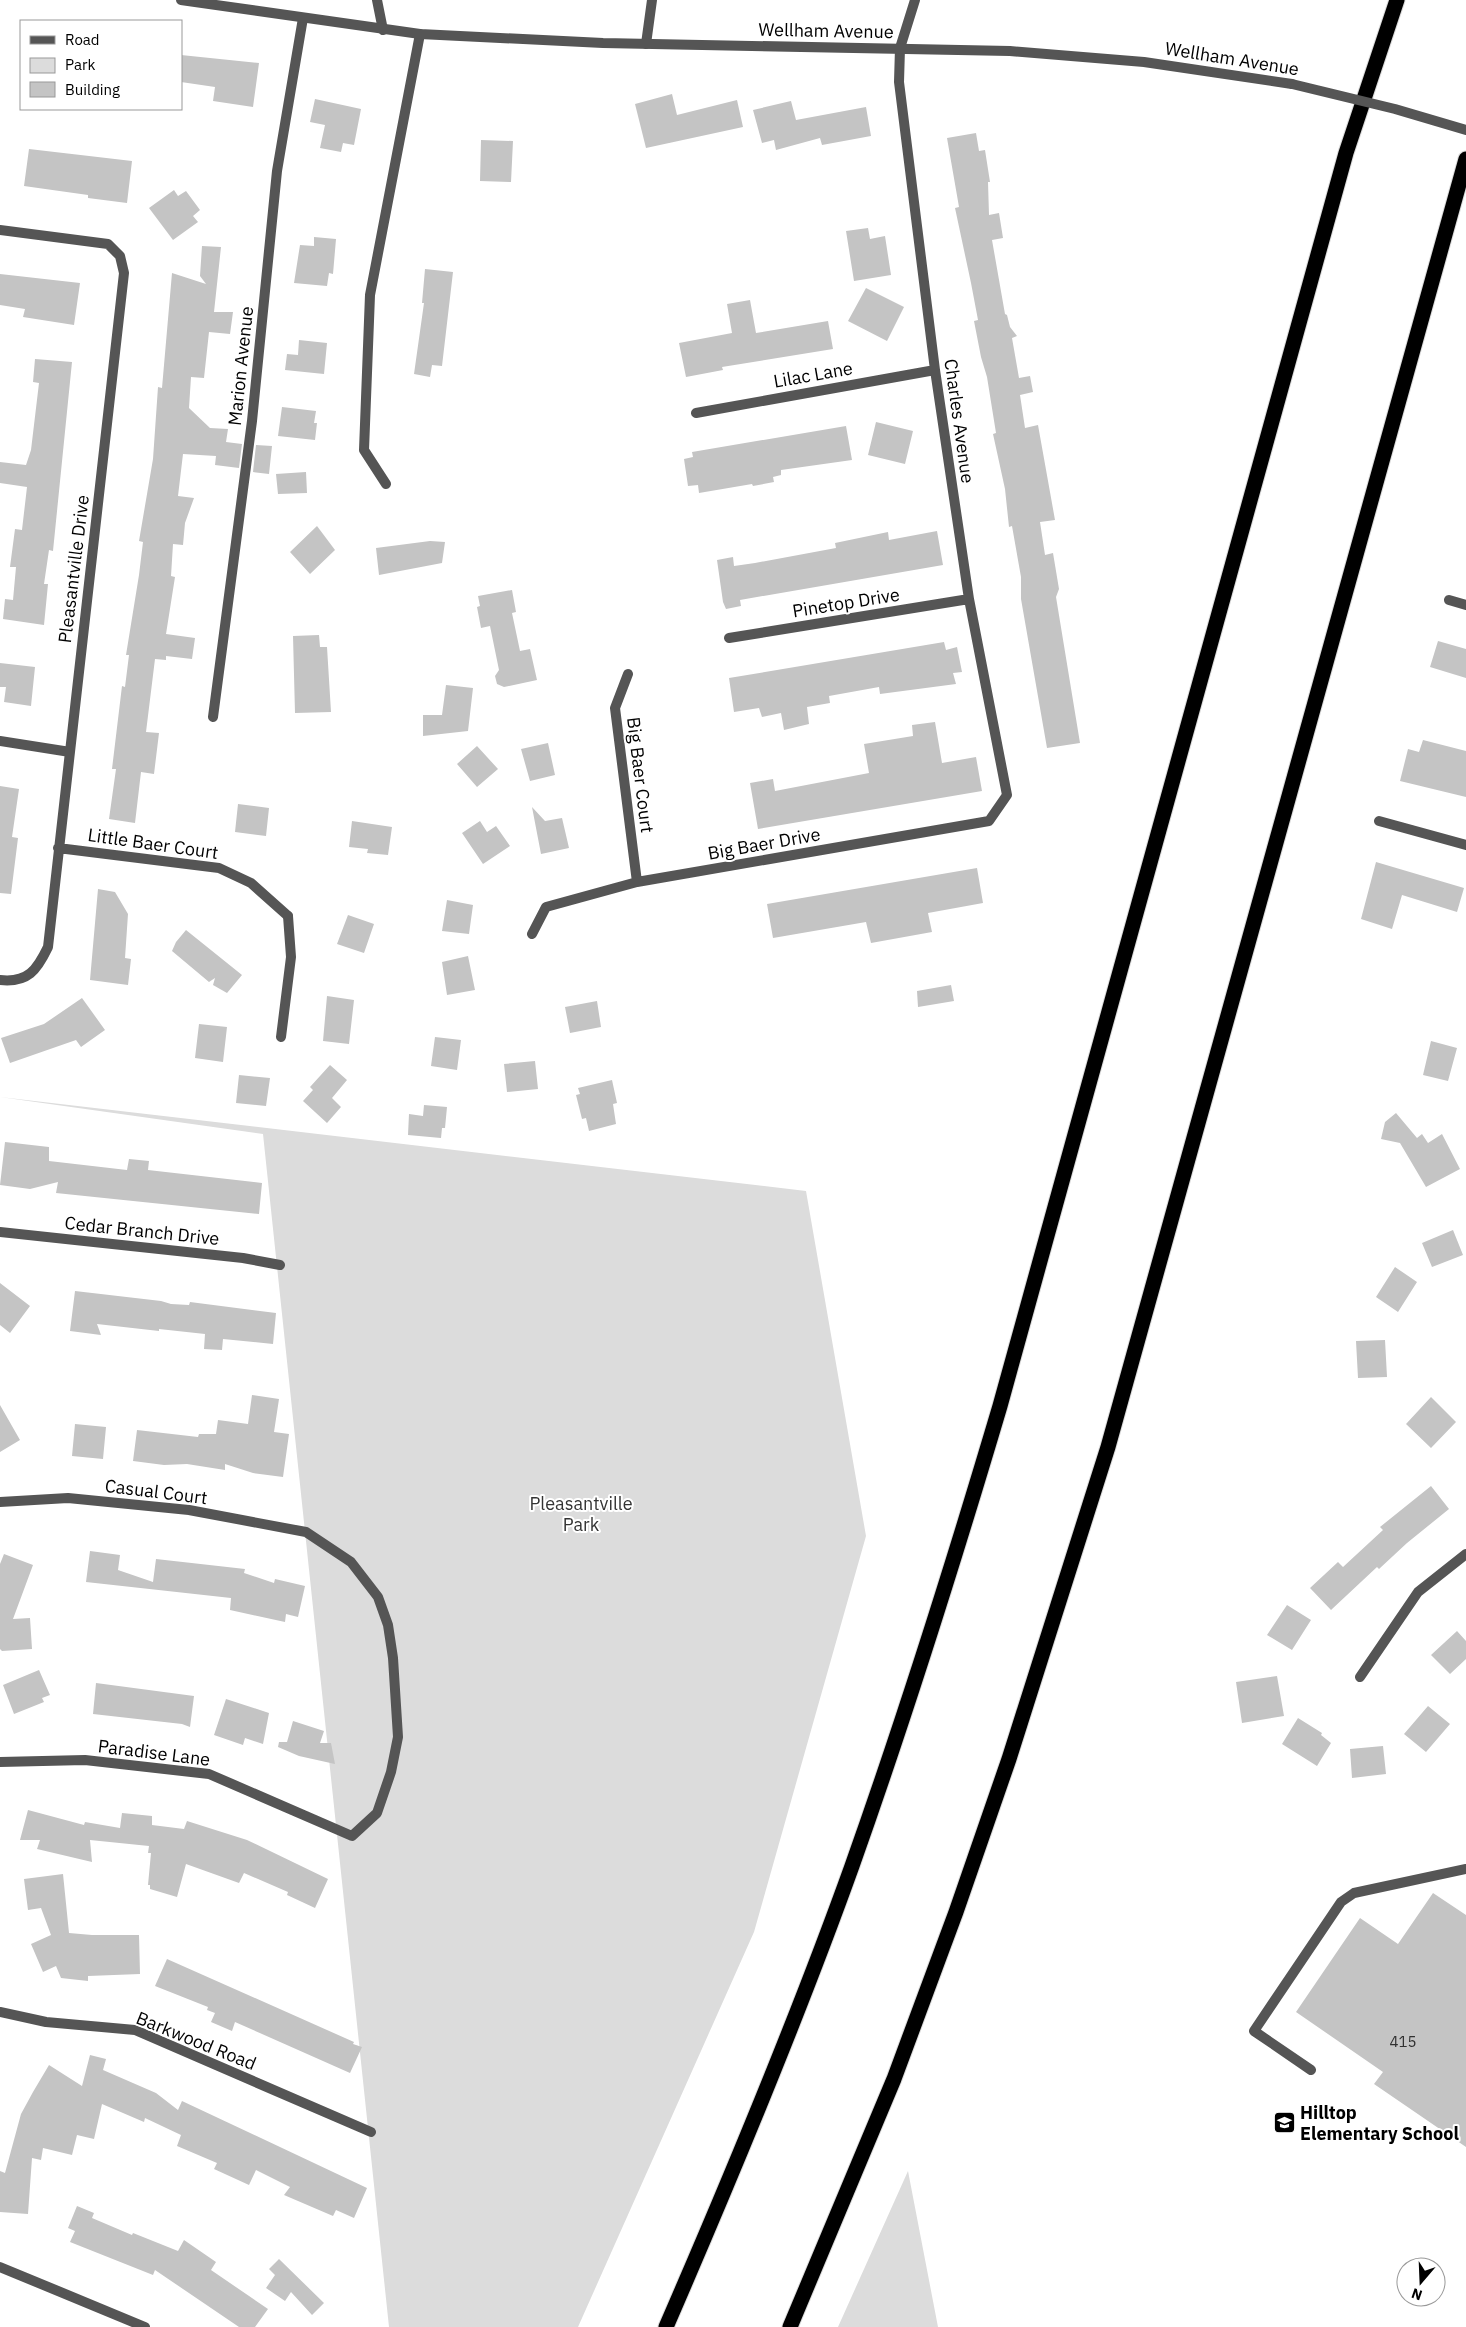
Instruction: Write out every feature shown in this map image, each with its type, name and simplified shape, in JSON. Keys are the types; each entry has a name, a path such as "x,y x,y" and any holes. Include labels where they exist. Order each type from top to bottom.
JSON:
{"highway":[{"path":"666,2327 783,2047 851,1868 904,1718 956,1556 1000,1406 1346,152 1397,0"},
{"path":"790,2327 894,2079 956,1912 1009,1759 1103,1465 1466,159"}],"street":[{"name":"Wellham Avenue","path":"181,0 420,34 646,44 1010,51 1096,57 1189,67 1292,84 1395,109 1466,130"},
{"path":"378,0 383,30"},
{"path":"646,44 652,0"},
{"name":"Charles Avenue","path":"915,0 900,48 899,82 935,370 969,599 1007,795"},
{"name":"Marion Avenue","path":"213,717 252,421 277,171 303,18"},
{"path":"386,484 364,450 370,294 420,34"},
{"name":"Pleasantville Drive","path":"0,230 108,244 120,256 124,273 48,947 38,968 16,982 0,980"},
{"name":"Lilac Lane","path":"696,413 935,370"},
{"name":"Pinetop Drive","path":"729,638 969,599"},
{"path":"1449,600 1466,605"},
{"name":"Big Baer Court","path":"628,674 614,708 637,882"},
{"path":"0,742 70,752"},
{"name":"Big Baer Drive","path":"532,934 546,907 637,882 989,821 1007,795"},
{"path":"1379,821 1466,846"},
{"name":"Little Baer Court","path":"58,848 219,868 251,883 288,916 291,957 281,1036"},
{"name":"Cedar Branch Drive","path":"0,1232 235,1257 280,1265"},
{"name":"Casual Court","path":"0,1502 68,1498 189,1510 306,1532 351,1562 378,1597 388,1625 392,1650 398,1737 395,1754 377,1813 352,1836"},
{"path":"1360,1677 1418,1592 1466,1554"},
{"name":"Paradise Lane","path":"0,1762 85,1760 209,1774 352,1836"},
{"path":"1311,2070 1254,2031 1341,1902 1354,1893 1466,1869"},
{"name":"Barkwood Road","path":"0,2012 46,2022 135,2030 371,2132"},
{"path":"0,2267 145,2327"}],"green space":[{"name":"Pleasantville Park","path":"0,1097 806,1191 866,1536 754,1932 578,2327 389,2327 263,1134"},
{"path":"908,2171 938,2327 838,2327"}],"building":[{"path":"182,55 259,63 253,107 213,101 215,87 182,82"},
{"path":"672,94 677,115 737,100 743,127 646,148 635,104"},
{"path":"315,99 361,109 354,145 343,143 341,152 320,148 325,125 310,122"},
{"path":"791,101 796,120 866,107 871,136 822,145 820,138 776,150 774,140 762,143 753,110"},
{"path":"976,133 979,151 985,150 990,182 988,182 989,215 999,213 1003,238 992,240 1005,314 1007,315 1010,327 1017,336 1012,338 1019,378 1030,376 1033,392 1020,395 1025,428 1038,425 1055,520 1040,522 1045,555 1053,553 1059,589 1056,597 1080,743 1047,748 1021,599 1021,577 1012,526 1009,527 1005,489 993,434 996,433 987,377 974,321 978,320 955,208 959,207 947,138"},
{"path":"481,140 513,141 511,182 480,181"},
{"path":"29,149 132,161 127,203 88,198 88,195 24,186"},
{"path":"174,190 178,196 186,191 200,210 193,216 198,222 173,240 149,208"},
{"path":"868,228 870,239 885,236 891,275 854,281 846,231"},
{"path":"314,237 336,239 333,274 329,273 327,286 294,283 300,245 314,246"},
{"path":"202,246 221,247 214,312 233,312 230,334 209,332 204,378 191,377 189,408 210,428 228,429 226,442 242,444 239,468 215,465 216,456 183,454 178,496 194,498 185,523 183,545 173,544 171,576 175,577 166,634 195,638 192,659 166,656 166,660 155,659 146,732 159,733 154,774 141,772 135,823 109,819 116,769 112,769 122,686 125,687 129,655 126,655 143,542 139,541 153,459 158,387 162,388 172,273 206,284 200,276"},
{"path":"425,269 453,272 442,366 432,365 430,377 414,374 424,303 422,303"},
{"path":"0,274 80,283 74,325 23,317 25,309 0,305"},
{"path":"866,288 904,307 887,341 848,321"},
{"path":"750,300 756,333 828,321 833,349 722,367 723,370 686,377 679,343 732,333 727,304"},
{"path":"299,340 327,343 324,374 285,370 287,354 298,355"},
{"path":"35,359 72,362 53,551 49,550 44,584 48,584 44,625 3,619 5,599 13,600 16,567 10,567 15,529 22,530 27,487 0,483 0,462 26,465 31,450 39,383 33,382"},
{"path":"282,407 316,411 314,423 317,423 315,440 278,436"},
{"path":"876,422 913,431 905,464 868,455"},
{"path":"846,426 852,460 781,470 781,475 773,477 774,482 753,486 752,484 699,493 698,485 688,486 684,459 693,457 692,452"},
{"path":"256,445 272,446 269,474 253,472"},
{"path":"306,472 307,493 278,494 276,474"},
{"path":"317,526 335,550 310,574 290,552"},
{"path":"937,531 943,565 740,600 741,606 726,609 723,602 717,560 733,557 734,566 836,548 835,543 888,532 889,540"},
{"path":"430,541 445,542 442,563 379,575 376,548"},
{"path":"512,590 516,612 512,613 520,651 530,649 537,680 504,687 497,684 495,676 499,670 490,626 481,628 477,607 480,606 478,596"},
{"path":"319,635 320,647 327,647 331,712 295,713 293,636"},
{"path":"1438,641 1466,649 1466,678 1430,667"},
{"path":"944,642 946,650 957,647 962,672 953,673 956,684 880,694 879,687 829,696 830,703 807,707 809,724 784,730 781,713 762,717 759,708 734,712 729,678"},
{"path":"0,663 35,667 31,706 4,702 6,687 0,687"},
{"path":"446,685 473,688 468,731 423,736 423,715 442,715"},
{"path":"935,722 942,763 976,757 982,791 758,829 750,783 773,779 775,791 869,773 864,744 913,736 912,725"},
{"path":"1423,740 1466,751 1466,797 1400,781 1408,749 1419,752"},
{"path":"548,743 555,775 530,781 521,749"},
{"path":"477,746 498,769 477,787 457,764"},
{"path":"0,786 19,789 12,837 18,838 11,894 0,893"},
{"path":"238,804 269,808 266,836 235,832"},
{"path":"532,807 545,821 562,818 569,848 541,854"},
{"path":"352,821 392,827 388,855 367,853 368,849 349,847"},
{"path":"480,821 487,832 496,826 510,846 483,864 462,833"},
{"path":"1376,862 1464,888 1457,912 1402,895 1392,929 1361,919"},
{"path":"977,868 983,903 928,913 932,932 871,943 866,922 773,938 767,904"},
{"path":"98,889 115,892 128,914 125,958 131,959 128,985 90,980"},
{"path":"447,900 473,905 469,934 442,931"},
{"path":"348,915 374,924 364,953 337,944"},
{"path":"186,930 242,975 227,993 213,985 215,978 209,982 172,951 176,942"},
{"path":"468,956 475,990 447,995 442,962"},
{"path":"951,985 954,1001 918,1007 917,991"},
{"path":"327,996 354,1000 349,1044 323,1041"},
{"path":"82,998 105,1030 81,1047 76,1040 10,1063 1,1038 44,1024"},
{"path":"597,1001 601,1027 570,1033 565,1007"},
{"path":"199,1024 227,1027 223,1062 195,1058"},
{"path":"435,1037 461,1040 457,1070 431,1066"},
{"path":"1431,1041 1457,1048 1448,1081 1423,1075"},
{"path":"535,1061 538,1089 507,1092 504,1064"},
{"path":"330,1065 347,1080 332,1098 341,1107 327,1123 303,1101 313,1090 310,1087"},
{"path":"239,1075 270,1078 266,1106 236,1103"},
{"path":"612,1080 617,1103 613,1104 616,1124 589,1131 586,1118 582,1119 576,1095 580,1094 578,1088"},
{"path":"424,1105 447,1107 445,1128 442,1128 441,1138 408,1135 409,1114 423,1116"},
{"path":"1396,1113 1417,1138 1422,1134 1428,1143 1442,1134 1460,1169 1426,1187 1400,1143 1381,1139 1385,1122"},
{"path":"5,1142 49,1147 49,1161 127,1170 129,1159 149,1161 148,1170 262,1183 259,1214 56,1193 58,1182 30,1189 0,1185"},
{"path":"1453,1230 1463,1255 1432,1267 1422,1243"},
{"path":"1395,1267 1417,1282 1398,1312 1376,1297"},
{"path":"0,1283 30,1306 10,1333 0,1325"},
{"path":"75,1291 161,1301 171,1304 189,1305 190,1302 276,1313 273,1344 223,1339 222,1350 204,1349 205,1334 97,1324 101,1335 70,1331"},
{"path":"1385,1340 1387,1377 1358,1378 1356,1341"},
{"path":"252,1395 279,1399 274,1432 289,1434 283,1477 253,1473 225,1464 225,1470 187,1464 164,1465 133,1461 137,1430 198,1437 199,1434 216,1434 218,1420 248,1424"},
{"path":"1431,1397 1456,1422 1431,1448 1406,1424"},
{"path":"0,1405 20,1440 0,1452"},
{"path":"75,1424 106,1427 103,1459 72,1456"},
{"path":"1431,1486 1449,1509 1407,1543 1379,1569 1377,1567 1331,1610 1310,1588 1338,1562 1343,1567 1383,1530 1380,1527"},
{"path":"90,1551 120,1555 118,1570 153,1582 156,1559 245,1569 244,1573 274,1583 275,1579 305,1586 298,1617 286,1614 285,1622 230,1610 231,1598 86,1582"},
{"path":"4,1554 33,1565 13,1619 30,1618 32,1649 2,1651 0,1649 0,1564"},
{"path":"1287,1605 1311,1620 1292,1650 1267,1635"},
{"path":"1457,1631 1466,1641 1466,1659 1450,1674 1431,1655"},
{"path":"39,1670 50,1695 42,1698 44,1702 14,1714 3,1685"},
{"path":"1277,1676 1284,1716 1242,1723 1236,1682"},
{"path":"96,1683 194,1696 190,1727 182,1724 93,1714"},
{"path":"226,1699 269,1713 263,1744 245,1738 243,1745 214,1735"},
{"path":"1428,1706 1450,1724 1426,1752 1404,1734"},
{"path":"1298,1718 1322,1733 1321,1735 1331,1743 1317,1766 1282,1744"},
{"path":"293,1721 324,1731 320,1743 331,1743 335,1764 299,1756 278,1747 279,1742 287,1742"},
{"path":"1383,1746 1386,1774 1352,1778 1350,1749"},
{"path":"28,1810 84,1825 85,1822 120,1828 122,1813 152,1816 152,1825 184,1829 187,1821 247,1840 328,1879 315,1908 287,1895 288,1892 244,1873 239,1883 186,1864 177,1897 150,1889 150,1885 148,1885 151,1853 148,1853 149,1846 90,1840 92,1862 37,1849 40,1840 20,1840"},
{"path":"63,1874 69,1933 139,1935 140,1974 88,1976 88,1981 61,1978 56,1966 43,1972 31,1944 51,1935 41,1908 28,1910 24,1879"},
{"name":"Hilltop Elementary School","path":"1433,1893 1466,1915 1466,2147 1374,2084 1383,2072 1296,2012 1360,1918 1398,1944"},
{"path":"167,1959 354,2042 353,2044 362,2047 350,2073 235,2022 232,2031 211,2022 215,2013 207,2010 208,2007 155,1986"},
{"path":"90,2055 106,2059 103,2070 156,2093 178,2110 182,2101 367,2188 354,2218 336,2210 333,2216 284,2195 290,2187 256,2170 249,2185 214,2169 217,2163 177,2146 181,2135 145,2118 144,2122 102,2104 94,2139 77,2135 72,2155 43,2148 41,2160 32,2158 28,2214 0,2212 0,2171 5,2173 21,2114 33,2092 49,2065 82,2086"},
{"path":"77,2206 94,2213 92,2218 132,2235 133,2233 178,2251 184,2240 216,2262 211,2270 268,2309 255,2327 239,2327 155,2270 153,2275 70,2242 75,2231 68,2228"},
{"path":"279,2259 324,2303 312,2315 291,2292 285,2301 266,2288 275,2275 269,2269"}],"place":[{"name":"Hilltop Elementary School","path":"1284,2123"}]}
